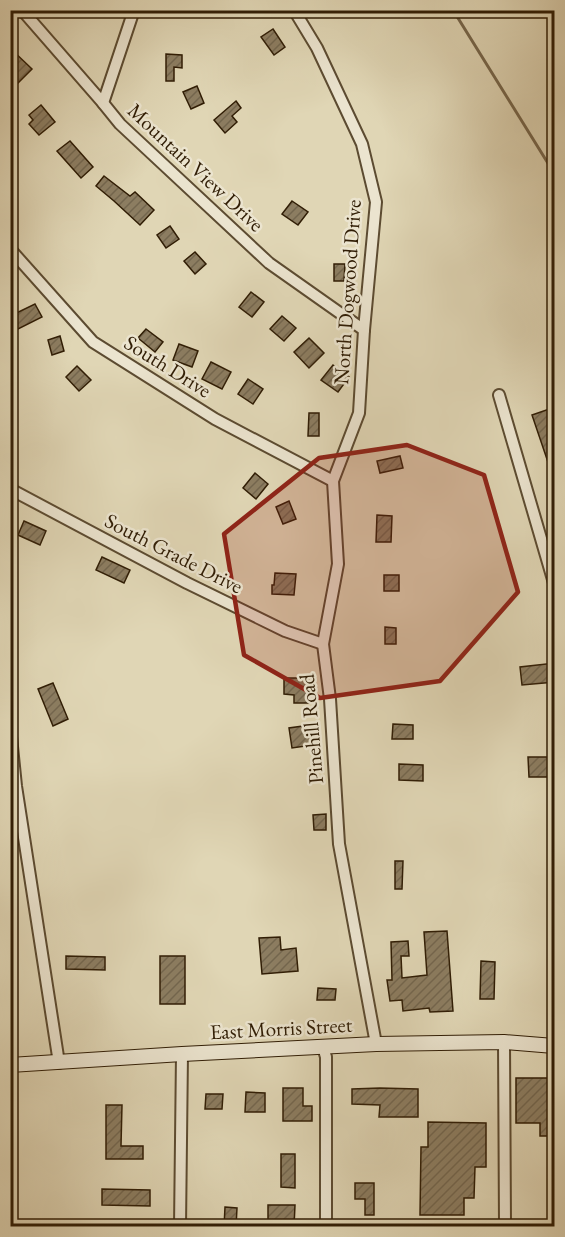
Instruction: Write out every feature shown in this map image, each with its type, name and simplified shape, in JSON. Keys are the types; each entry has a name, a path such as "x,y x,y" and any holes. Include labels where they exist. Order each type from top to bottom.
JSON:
{"main road":[{"name":"East Morris Street","path":"10,1065 376,1044 504,1042 555,1046"}],"street":[{"name":"Mountain View Drive","path":"22,10 120,124 269,262 364,330"},
{"path":"103,103 135,10"},
{"name":"North Dogwood Drive","path":"294,10 317,48 362,144 376,202 358,413"},
{"name":"South Drive","path":"10,249 93,342 215,419 333,481"},
{"path":"499,395 555,583"},
{"name":"Pinehill Road","path":"358,413 333,481 339,564 323,644 330,699 339,844 376,1044"},
{"name":"South Grade Drive","path":"11,490 187,583 285,631 323,644"},
{"path":"10,727 13,786 58,1063"},
{"path":"504,1042 505,1227"},
{"path":"322,1047 326,1058 327,1073 326,1227"},
{"path":"180,1227 182,1054"}],"highlighted area":[{"path":"407,445 484,475 518,592 440,681 320,698 244,655 224,534 319,458"}],"building":[{"path":"273,29 285,47 274,55 261,37"},
{"path":"10,48 32,69 17,84 10,78"},
{"path":"166,54 182,55 182,68 174,67 174,81 166,81"},
{"path":"197,86 204,103 191,109 183,92"},
{"path":"236,101 241,108 232,116 237,122 225,133 214,120"},
{"path":"41,105 55,122 39,135 29,124 33,120 29,115"},
{"path":"70,141 93,167 81,178 57,151"},
{"path":"104,176 130,196 135,192 154,210 140,225 96,186"},
{"path":"292,201 308,212 298,225 282,214"},
{"path":"170,226 179,239 166,248 157,235"},
{"path":"195,252 206,264 195,274 184,261"},
{"path":"334,264 345,264 344,281 334,281"},
{"path":"251,292 264,302 252,317 239,307"},
{"path":"35,304 42,317 16,330 10,316"},
{"path":"282,316 296,328 284,341 270,329"},
{"path":"146,329 163,342 155,352 138,338"},
{"path":"60,336 64,351 52,355 48,340"},
{"path":"309,338 324,353 309,368 294,352"},
{"path":"179,344 198,351 192,367 173,360"},
{"path":"211,362 231,372 222,389 202,379"},
{"path":"333,365 349,377 338,392 321,380"},
{"path":"77,366 91,380 79,391 66,377"},
{"path":"248,379 263,389 253,404 238,394"},
{"path":"555,407 555,477 553,477 532,415"},
{"path":"309,413 319,413 319,436 308,436"},
{"path":"400,456 403,468 380,473 377,461"},
{"path":"255,473 268,484 256,499 243,488"},
{"path":"289,501 296,519 283,524 276,507"},
{"path":"377,515 392,516 391,542 376,542"},
{"path":"24,521 46,531 40,545 18,535"},
{"path":"102,557 130,570 124,583 96,570"},
{"path":"275,573 296,574 294,595 272,594"},
{"path":"384,575 399,575 399,591 384,591"},
{"path":"385,627 396,628 396,644 385,644"},
{"path":"555,663 555,682 522,685 520,667"},
{"path":"284,678 309,678 309,703 294,703 294,695 284,694"},
{"path":"53,683 68,719 53,726 38,689"},
{"path":"317,724 319,744 292,748 289,728"},
{"path":"393,724 413,725 413,739 392,739"},
{"path":"528,757 555,757 555,777 529,777"},
{"path":"399,764 423,765 423,781 399,780"},
{"path":"326,814 326,830 314,830 313,815"},
{"path":"395,861 403,861 402,889 395,889"},
{"path":"447,931 453,1011 430,1012 429,1008 403,1011 402,1000 390,1001 387,980 392,980 391,942 408,941 409,956 401,956 402,978 427,975 424,932"},
{"path":"280,937 281,950 296,948 298,971 262,974 259,938"},
{"path":"66,956 105,957 105,970 66,969"},
{"path":"160,956 185,956 185,1004 160,1004"},
{"path":"481,961 495,962 494,999 480,999"},
{"path":"318,988 336,989 335,1000 317,1000"},
{"path":"516,1078 555,1078 555,1136 540,1136 540,1123 516,1123"},
{"path":"283,1088 303,1088 303,1106 312,1106 312,1121 283,1121"},
{"path":"352,1089 418,1089 418,1117 379,1117 380,1105 352,1104"},
{"path":"246,1092 265,1093 265,1112 245,1112"},
{"path":"206,1094 223,1094 222,1109 205,1109"},
{"path":"106,1105 122,1105 121,1146 143,1146 143,1159 106,1159"},
{"path":"428,1122 486,1123 486,1167 475,1167 474,1198 464,1198 464,1215 420,1215 421,1147 428,1147"},
{"path":"281,1154 295,1154 295,1188 281,1187"},
{"path":"355,1183 374,1183 374,1215 365,1215 365,1199 355,1199"},
{"path":"102,1189 150,1190 150,1206 102,1205"},
{"path":"268,1205 295,1205 294,1227 268,1227"},
{"path":"225,1207 237,1208 236,1227 224,1227"}],"waterway":[{"path":"453,10 554,173"}]}
